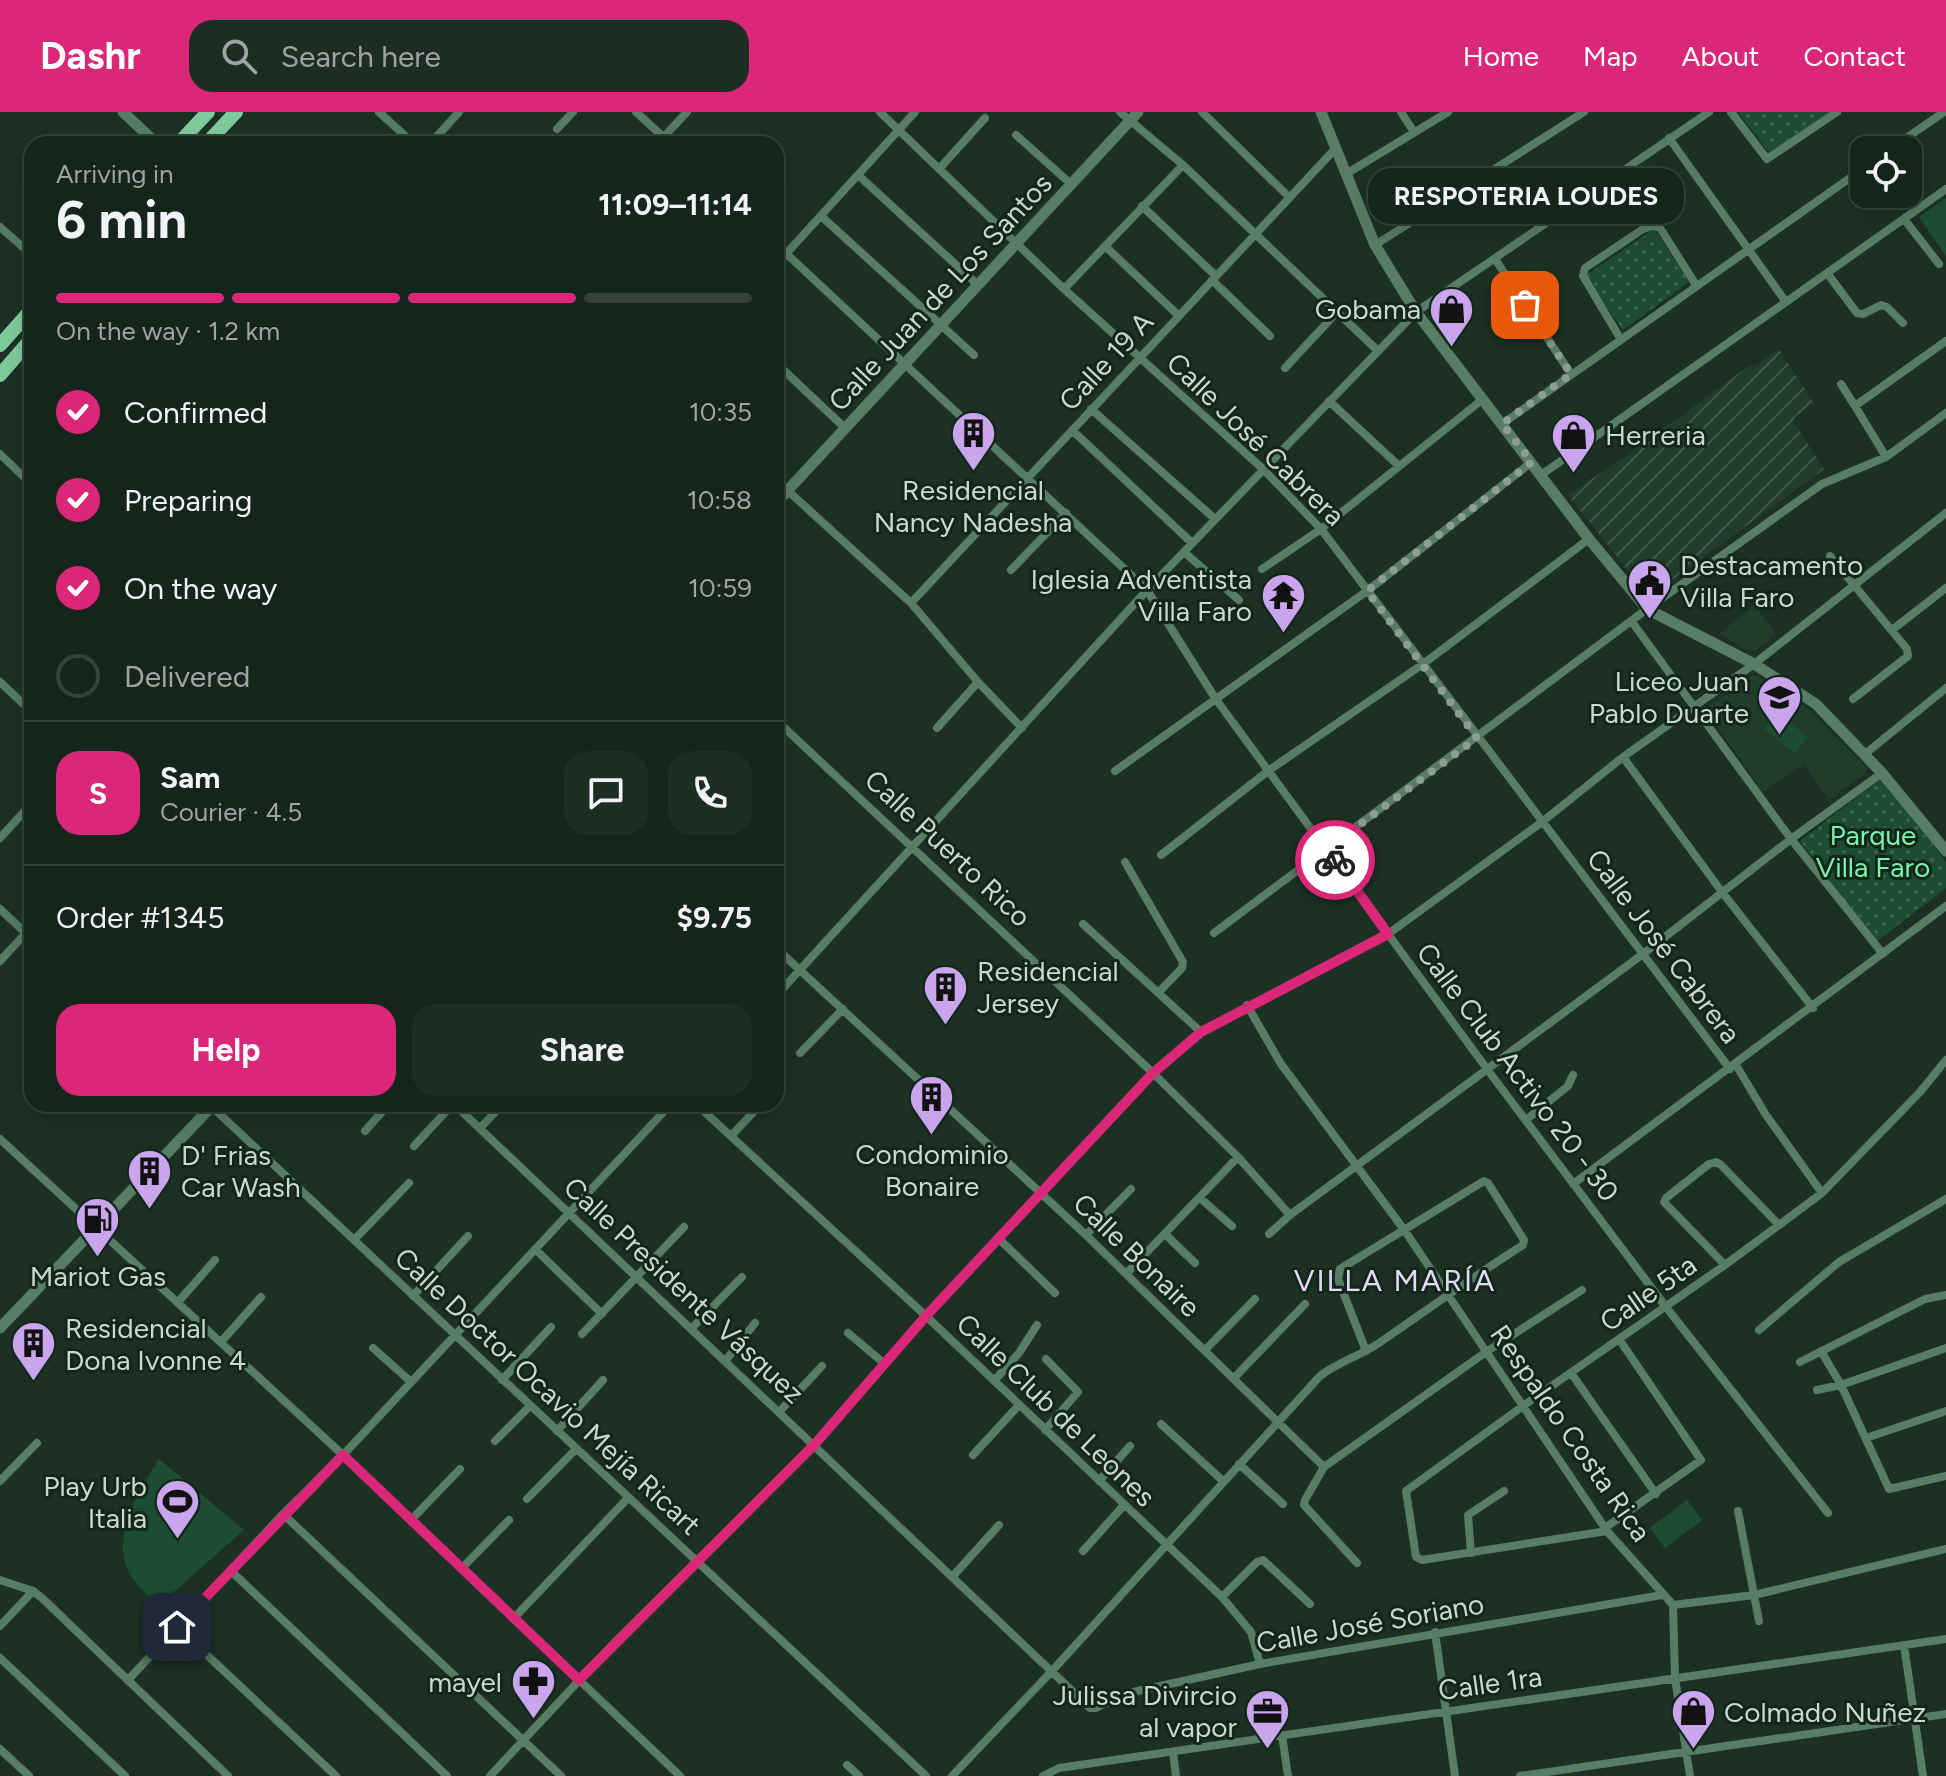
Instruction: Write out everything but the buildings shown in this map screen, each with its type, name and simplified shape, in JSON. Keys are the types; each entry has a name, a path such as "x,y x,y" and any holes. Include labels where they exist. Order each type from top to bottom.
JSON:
{"main road":[{"path":"186,136 208,112"},
{"path":"214,136 236,112"},
{"path":"0,345 24,318"},
{"path":"0,375 24,347"}],"street":[{"path":"123,112 148,136"},
{"path":"437,136 459,112"},
{"path":"557,129 573,112"},
{"path":"636,112 657,136"},
{"path":"664,136 687,112"},
{"name":"Calle José Cabrera","path":"880,112 1064,289 1263,469 1321,529 1477,738 1733,1067 1822,1193"},
{"path":"786,254 915,112"},
{"path":"1120,112 1134,117 1377,350"},
{"path":"1202,112 1289,197"},
{"path":"1321,112 1375,245 1416,312 1589,539 1647,609 1754,664 1816,704 1882,773 1946,851"},
{"path":"1401,112 1414,132"},
{"path":"1346,174 1448,112"},
{"path":"1375,245 1584,112"},
{"path":"784,988 1147,590 1416,312 1709,112"},
{"path":"1731,112 1767,159 1837,112"},
{"path":"1909,136 1944,112"},
{"path":"386,114 407,136"},
{"name":"Calle Juan de Los Santos","path":"784,495 1134,117"},
{"path":"939,169 985,118"},
{"path":"1016,135 1072,185"},
{"path":"1669,138 1786,302"},
{"name":"Calle 19 A","path":"911,603 1335,149"},
{"path":"1064,289 1183,165"},
{"path":"858,175 978,285"},
{"path":"1502,424 1850,178"},
{"path":"1541,475 1946,189"},
{"path":"1142,206 1270,336"},
{"path":"821,216 974,355"},
{"path":"1904,219 1939,264"},
{"path":"1620,338 1587,286 1583,276 1585,268 1643,229 1653,226 1660,228 1696,285"},
{"path":"0,227 24,248"},
{"path":"1105,246 1178,315"},
{"name":"Calle Club Activo 20 - 30","path":"786,254 1147,590 1215,698 1487,1069 1666,1307 1828,1513"},
{"path":"1495,259 1571,374"},
{"path":"1827,273 1857,313 1863,314 1881,305 1903,323"},
{"path":"1285,368 1337,312"},
{"path":"1855,406 1945,343"},
{"path":"784,371 846,429"},
{"path":"1841,384 1886,457"},
{"path":"1262,569 1321,529 1483,399"},
{"path":"1329,401 1399,466"},
{"path":"1091,409 1215,519"},
{"path":"1214,933 1647,609 1822,484 1886,457 1946,413"},
{"path":"1072,430 1192,543"},
{"path":"0,454 24,477"},
{"path":"1115,771 1367,591 1532,462"},
{"path":"784,486 911,603 1022,728"},
{"path":"1011,570 1066,513"},
{"path":"490,1776 579,1680 815,1444 926,1316 1153,1073 1201,1032 1247,1005 1388,934 1542,822 1623,757 1754,664 1946,513"},
{"path":"1161,855 1268,771 1423,664 1589,539"},
{"path":"1184,552 1239,600"},
{"path":"1830,556 1907,649 1908,656 1853,699"},
{"path":"1892,630 1946,588"},
{"path":"1632,622 1791,839 1883,954"},
{"path":"0,682 24,704"},
{"path":"937,728 978,682"},
{"path":"1865,754 1946,688"},
{"name":"Calle Puerto Rico","path":"784,727 1153,1073 1238,1157 1290,1215"},
{"path":"1623,757 1722,892 1813,1008"},
{"path":"1269,1234 1290,1215 1882,773"},
{"path":"0,838 24,812"},
{"path":"1125,862 1183,962 1182,968 1158,993"},
{"path":"1573,1184 1946,906"},
{"path":"0,909 24,931"},
{"path":"1083,924 1201,1032"},
{"path":"0,961 24,940"},
{"name":"Calle Bonaire","path":"784,955 1086,1235 1324,1467"},
{"name":"Respaldo Costa Rica","path":"1247,1005 1281,1064 1405,1231 1606,1530 1673,1605"},
{"path":"800,1053 843,1009"},
{"name":"Calle 5ta","path":"1471,1553 1418,1559 1406,1496 1409,1487 1725,1265 1822,1193 1920,1092 1946,1060"},
{"path":"1526,1120 1568,1086 1573,1075"},
{"path":"0,1328 205,1112"},
{"name":"Calle Doctor Ocavio Mejía Ricart","path":"219,1112 926,1776"},
{"path":"365,1131 382,1112"},
{"path":"414,1146 446,1112"},
{"name":"Calle Presidente Vásquez","path":"463,1112 1090,1708"},
{"path":"480,1128 495,1112"},
{"path":"128,1680 664,1112"},
{"name":"Calle Club de Leones","path":"705,1112 926,1316 1222,1597 1251,1632 1260,1664"},
{"path":"731,1136 754,1112"},
{"path":"0,1139 343,1455 680,1776"},
{"path":"1126,1274 1238,1157"},
{"path":"1725,1265 1664,1202 1709,1164 1716,1162 1779,1225"},
{"path":"952,1776 1052,1671 1320,1376 1366,1351 1525,1242 1486,1181 1340,1269 1338,1274 1366,1351"},
{"path":"354,1240 409,1183"},
{"path":"1086,1235 1131,1189"},
{"path":"1200,1198 1232,1226"},
{"path":"1759,1330 1839,1262 1946,1199"},
{"path":"582,1334 684,1227"},
{"path":"1166,1235 1195,1263"},
{"path":"413,1296 468,1236"},
{"path":"998,1238 1055,1293"},
{"path":"535,1249 602,1314"},
{"path":"178,1302 215,1260"},
{"path":"692,1328 742,1277"},
{"path":"1357,1563 1304,1505 1324,1467 1486,1352 1582,1290"},
{"path":"1800,1362 1925,1299 1946,1295"},
{"path":"221,1342 261,1297"},
{"path":"1205,1350 1255,1299"},
{"path":"1234,1378 1305,1304"},
{"path":"726,1360 755,1323"},
{"path":"994,1381 1019,1353 1037,1325"},
{"path":"502,1380 551,1327"},
{"path":"848,1333 885,1364"},
{"path":"1504,1491 1468,1515 1471,1553 1606,1530 1701,1460 1619,1339"},
{"path":"373,1348 410,1381"},
{"path":"1817,1390 1841,1385 1946,1348"},
{"path":"1821,1351 1841,1385 1889,1489 1946,1476"},
{"path":"1045,1430 1078,1392 1046,1359"},
{"path":"780,1411 822,1366"},
{"path":"1571,1373 1656,1494"},
{"path":"557,1431 603,1380"},
{"path":"973,1455 1019,1405"},
{"path":"495,1441 530,1406"},
{"path":"1866,1438 1946,1411"},
{"path":"1161,1424 1223,1481"},
{"path":"0,1481 37,1443"},
{"path":"1099,1481 1130,1446"},
{"path":"527,1499 576,1449"},
{"path":"1239,1464 1283,1504"},
{"path":"411,1520 460,1469"},
{"path":"514,1618 628,1498"},
{"path":"1083,1551 1124,1505"},
{"path":"1738,1511 1759,1621"},
{"path":"283,1514 561,1776"},
{"path":"462,1568 509,1520"},
{"path":"953,1576 999,1525"},
{"path":"1690,1776 1675,1678 1673,1605 1754,1595 1946,1549"},
{"path":"1222,1597 1257,1562 1263,1560 1310,1604"},
{"path":"231,1571 447,1776"},
{"path":"0,1580 33,1591 228,1776"},
{"path":"0,1626 33,1591"},
{"name":"Calle José Soriano","path":"1090,1708 1124,1694 1260,1664 1662,1595"},
{"path":"177,1627 336,1776"},
{"path":"1435,1632 1455,1776"},
{"name":"Calle 1ra","path":"1043,1776 1059,1768 1946,1639"},
{"path":"1904,1645 1923,1776"},
{"path":"0,1658 125,1776"},
{"path":"1520,1776 1946,1714"},
{"path":"1282,1735 1288,1776"},
{"path":"0,1749 29,1776"},
{"path":"1173,1752 1176,1776"},
{"path":"847,1765 859,1776"}],"shaded area":[{"path":"1779,349 1814,403 1793,421 1824,469 1653,594 1647,595 1568,495 1750,365 1754,367"},
{"path":"1754,605 1776,634 1758,649 1749,651 1719,634"},
{"name":"Liceo Juan Pablo Duarte","path":"1754,674 1807,708 1867,768 1865,774 1829,800 1804,764 1763,792 1705,709"}],"green space":[{"path":"1738,112 1831,112 1770,154"},
{"path":"1946,198 1946,256 1919,217"},
{"path":"1654,229 1689,282 1623,330 1585,276"},
{"path":"1777,712 1808,737 1795,753 1764,729"},
{"name":"Parque Villa Faro","path":"1882,778 1946,862 1946,888 1876,942 1800,841"},
{"name":"Play Urb Italia","path":"159,1459 244,1530 159,1605 136,1583 127,1568 123,1552 124,1536 134,1503"},
{"path":"1687,1500 1702,1520 1665,1548 1650,1528"}],"way so far":[{"path":"1335,860 1327,849 1477,738 1367,591 1532,462 1502,424 1571,374 1525,305"}],"place":[{"name":"RESPOTERIA LOUDES","path":"1525,305"},
{"name":"Gobama","path":"1452,348"},
{"name":"Residencial Nancy Nadesha","path":"973,472"},
{"name":"Herreria","path":"1574,474"},
{"name":"Destacamento Villa Faro","path":"1649,620"},
{"name":"Iglesia Adventista Villa Faro","path":"1283,634"},
{"name":"Liceo Juan Pablo Duarte","path":"1780,736"},
{"name":"Residencial Jersey","path":"946,1026"},
{"name":"Condominio Bonaire","path":"932,1136"},
{"name":"D' Frias Car Wash","path":"150,1210"},
{"name":"Mariot Gas","path":"98,1258"},
{"name":"Residencial Dona Ivonne 4","path":"34,1383"},
{"name":"Play Urb Italia","path":"178,1541"},
{"name":"mayel","path":"533,1721"},
{"name":"Julissa Divircio al vapor","path":"1268,1750"},
{"name":"Colmado Nuñez","path":"1693,1751"}],"district":[{"name":"VILLA MARÍA","path":"1395,1281"}],"route":[{"path":"177,1627 343,1455 579,1680 815,1444 926,1316 1153,1073 1201,1032 1247,1005 1388,934 1335,860"}]}
